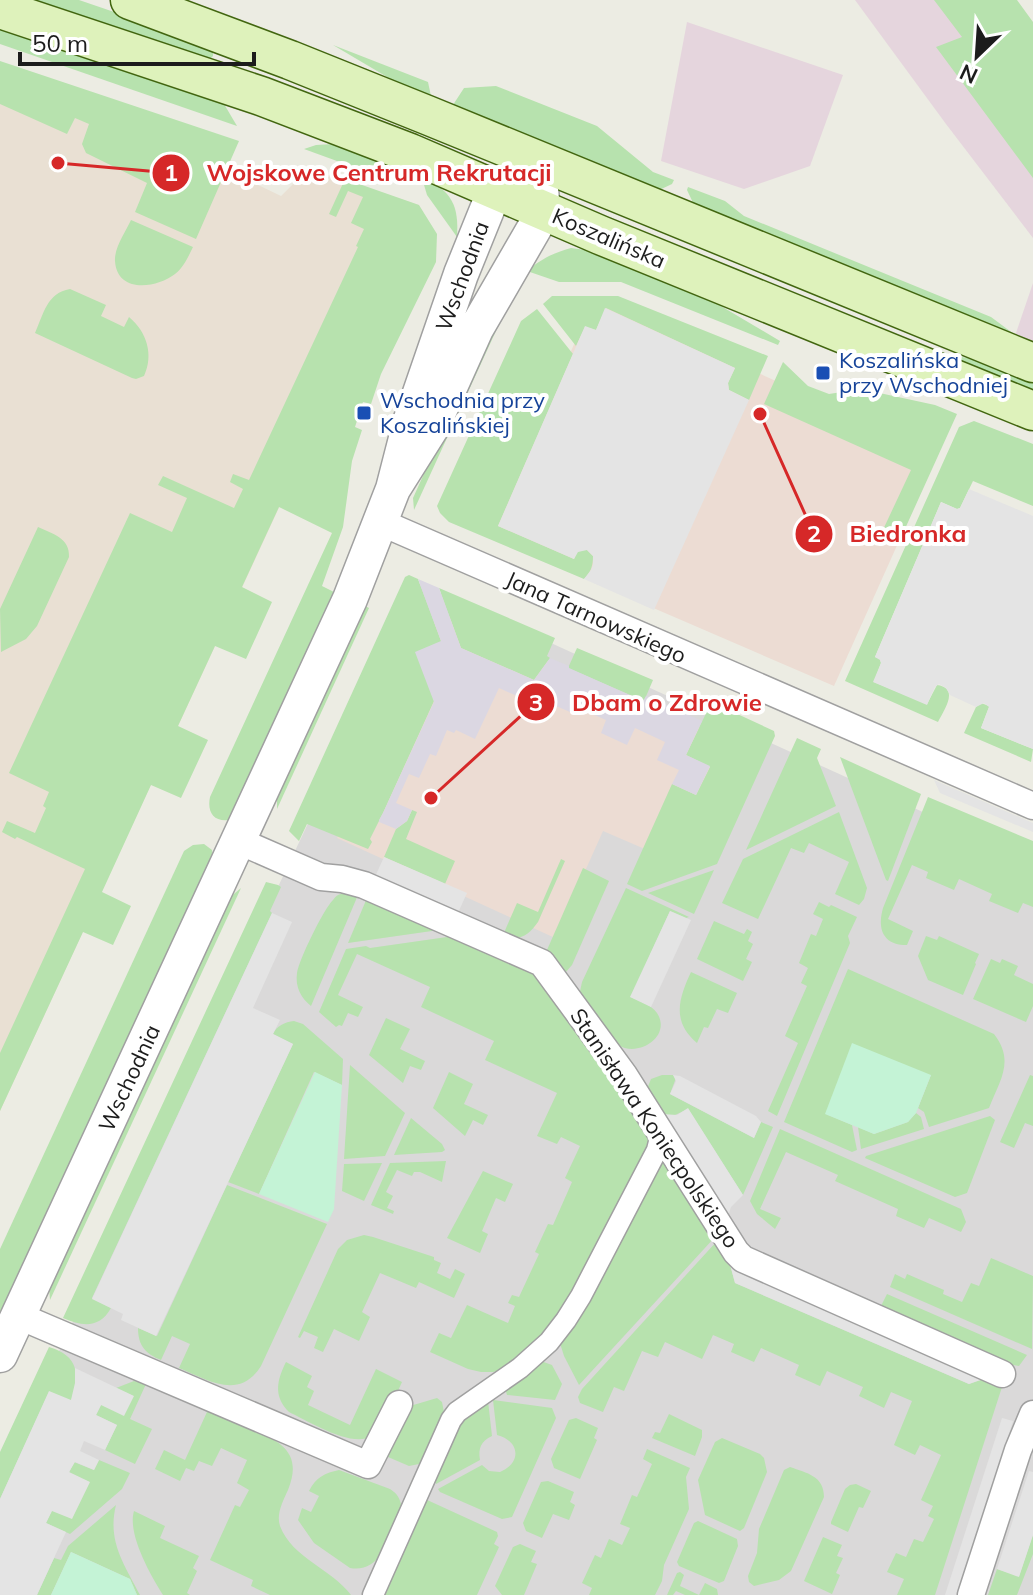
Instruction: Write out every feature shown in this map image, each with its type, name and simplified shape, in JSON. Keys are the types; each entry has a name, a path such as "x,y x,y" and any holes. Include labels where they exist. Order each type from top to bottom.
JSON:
{"main road":[{"name":"Koszalińska","path":"130,0 538,160 1033,363"},
{"name":"Koszalińska","path":"0,9 293,108 410,153 1033,411"}],"street":[{"path":"495,190 538,160 543,210"},
{"name":"Wschodnia","path":"0,1355 350,599 393,489 411,419 461,274 495,190"},
{"name":"Wschodnia","path":"393,489 432,427 476,329 543,210"},
{"name":"Jana Tarnowskiego","path":"380,522 1033,806"},
{"name":"Stanisława Koniecpolskiego","path":"239,841 321,877 364,885 542,963 624,1075 743,1259 1002,1374"},
{"path":"373,1595 451,1420 457,1412 520,1368 549,1342 566,1320 657,1150 661,1134"},
{"path":"19,1316 368,1465 399,1404"},
{"path":"971,1595 1018,1450 1033,1414"}],"shaded area":[{"path":"855,0 969,0 1033,107 1033,238 946,124"},
{"path":"687,22 843,75 810,166 744,189 661,161"},
{"path":"0,62 281,196 304,175 323,173 419,205 0,1111"},
{"path":"1033,283 1033,342 1015,336"},
{"path":"594,299 938,454 834,686 489,537"},
{"path":"605,308 735,368 728,383 729,390 749,400 654,610 584,579 593,565 593,556 587,550 578,552 574,559 498,526 585,326 596,330"},
{"path":"969,489 1033,516 1033,749 981,728 989,707 984,703 976,707 950,695 939,684 927,705 873,682 881,663 875,657 941,502 960,508"},
{"path":"418,579 439,588 461,648 534,680 550,658 643,701 646,696 649,697 702,721 686,755 710,766 696,795 672,784 679,770 657,760 665,742 635,728 627,745 601,733 606,720 581,709 577,715 556,706 552,712 499,688 475,739 456,730 454,733 447,730 436,756 430,754 419,778 409,774 396,803 412,810 407,821 396,829 379,822 434,702 415,652 441,641"},
{"path":"421,584 1033,862 1033,1595 0,1595 0,1476"},
{"path":"439,612 724,738 668,859 603,831 555,938 337,838"},
{"path":"934,780 1033,823 1033,832 940,793"},
{"path":"384,857 467,893 457,915 374,879"},
{"path":"670,911 691,920 651,1007 630,997"},
{"path":"272,913 292,922 253,1008 280,1020 273,1034 293,1044 156,1336 121,1320 123,1314 92,1299"},
{"path":"673,1075 756,1116 761,1122 754,1138 670,1094 676,1081"},
{"path":"688,1108 743,1195 731,1207 728,1216 662,1114 677,1115"},
{"path":"728,1257 986,1378 969,1384 735,1283"},
{"path":"75,1368 134,1396 124,1416 101,1405 96,1415 117,1425 105,1450 84,1441 80,1451 99,1460 94,1470 75,1462 69,1472 90,1482 72,1519 52,1511 46,1523 66,1532 37,1595 0,1595 0,1499 49,1391 71,1400"},
{"path":"1002,1418 1013,1421 957,1595 945,1595"},
{"path":"1029,1471 1033,1472 1033,1535 1019,1577 997,1569"}],"green space":[{"path":"28,0 79,0 213,48 213,56 210,59"},
{"path":"934,0 1017,0 1033,22 1033,178 936,47 962,37"},
{"path":"0,27 224,104 237,126 0,44"},
{"path":"333,45 428,82 432,101 421,97"},
{"path":"0,61 239,141 196,239 135,212 147,183 86,153 82,144 89,124 75,118 67,134 0,104"},
{"path":"496,86 597,126 653,172 674,180 672,184 655,192 451,108 464,88"},
{"path":"333,144 403,170 389,180 304,149"},
{"path":"422,178 440,188 452,200 457,216 457,237 427,195"},
{"path":"345,179 419,205 437,234 436,262 381,374 371,404 363,402 355,427 362,430 352,461 343,527 322,586 334,592 236,814 229,820 215,817 209,807 210,797 332,533 279,507 242,587 272,602 246,659 215,646 178,726 208,740 181,798 151,785 102,892 131,906 113,945 83,932 0,1111 0,1053 85,869 2,832 7,821 35,833 49,792 9,773 130,513 172,532 187,498 158,485 163,476 234,508 243,489 230,482 233,474 249,480 358,247 364,229 351,223 363,197 348,191 336,217 329,214"},
{"path":"688,187 725,201 744,216 991,317 1026,343 696,209"},
{"path":"131,220 193,247 175,274 158,283 139,285 123,279 117,272 115,256"},
{"path":"571,248 593,251 709,299 780,341 778,345 621,282 559,282 527,271 548,257"},
{"path":"70,289 106,305 101,316 124,327 129,317 135,323 147,344 148,360 144,376 132,378 35,333 51,299"},
{"path":"552,296 618,296 768,356 749,400 729,390 728,383 735,368 606,308 596,330 585,327 576,346 543,304"},
{"path":"511,298 414,510 413,498 490,328"},
{"path":"537,309 573,354 498,526 574,559 577,552 587,550 593,556 593,563 584,579 449,522 437,506 521,321"},
{"path":"902,343 988,363 1033,381 1033,396"},
{"path":"783,362 808,386 829,394 861,389 935,405 957,414 899,542 881,534 911,470 764,404"},
{"path":"974,421 1033,444 1033,506 973,481 960,508 941,502 875,657 881,663 874,682 927,704 937,685 948,690 948,700 938,722 845,681 959,427"},
{"path":"38,527 64,541 69,557 37,626 26,639 1,652 0,609"},
{"path":"409,575 418,579 441,641 434,701 368,849 307,824 299,841 289,831 405,577"},
{"path":"439,588 555,638 547,656 550,658 534,680 461,648"},
{"path":"365,606 369,608 277,809 277,794"},
{"path":"577,648 653,680 644,701 568,668"},
{"path":"981,703 989,707 981,728 1033,749 1031,762 964,733"},
{"path":"710,705 774,731 775,736 717,864 642,891 627,884 672,784 696,795 710,767 686,755"},
{"path":"797,738 821,749 817,758 836,806 746,850"},
{"path":"840,757 921,794 888,881 886,880"},
{"path":"928,797 1033,841 1033,907 1023,903 1018,913 989,901 992,894 959,879 954,890 926,878 928,872 912,865 888,919 913,931 907,945 887,939 881,923 883,908"},
{"path":"412,810 417,812 406,839 455,861 445,884 384,857 396,829 407,821"},
{"path":"839,812 867,888 859,905 835,894 849,862 809,843 804,853 791,848 758,919 722,903 743,859"},
{"path":"204,844 212,850 213,856 0,1316 0,1249 184,851 193,845"},
{"path":"561,859 565,861 538,922 523,936 514,938 503,935 517,903 538,912"},
{"path":"583,868 609,881 572,965 563,973 547,950"},
{"path":"714,870 694,914 648,893"},
{"path":"266,882 281,887 270,911 272,913 92,1298 111,1308 102,1319 90,1324 63,1318"},
{"path":"241,888 50,1300 49,1287 228,899"},
{"path":"626,888 689,917 670,911 631,997 652,1008 660,1022 657,1037 644,1047 635,1049 614,1042 579,996 582,982"},
{"path":"343,893 358,895 311,1006 298,987 299,967 323,914"},
{"path":"367,898 439,930 348,943"},
{"path":"819,902 857,917 848,936 850,943 777,1116 768,1111 798,1043 785,1036 807,986 801,983 808,968 799,963 811,934 816,936 823,919 813,914"},
{"path":"714,921 744,934 747,929 752,932 748,941 753,944 746,959 752,962 743,981 697,959"},
{"path":"454,936 531,970 547,988 648,1134 649,1147 576,1293 543,1338 504,1370 493,1372 468,1369 430,1352 439,1333 451,1338 467,1305 508,1323 515,1306 508,1303 512,1295 519,1297 539,1254 535,1252 548,1224 553,1225 572,1182 565,1178 580,1146 561,1137 557,1144 537,1136 557,1093 485,1060 494,1041 421,1007 430,987 357,954 338,995 363,1007 358,1017 348,1013 342,1026 336,1027 319,1012 346,949"},
{"path":"926,936 937,940 939,936 979,954 963,995 928,980 918,956"},
{"path":"991,959 1000,963 1002,959 1018,966 1014,975 1033,984 1033,1006 1026,1022 973,999"},
{"path":"848,969 994,1034 1005,1062 989,1108 929,1127 924,1112 918,1108 931,1075 826,1114 852,1125 857,1150 852,1152 784,1122"},
{"path":"691,972 737,993 728,1013 717,1009 697,1043 683,1026 680,1009"},
{"path":"386,1018 410,1029 400,1049 425,1061 421,1070 410,1066 403,1083 369,1055"},
{"path":"294,1021 303,1024 343,1059 342,1085 314,1072 259,1194 228,1182 293,1044 273,1034 281,1025"},
{"path":"852,1043 931,1075 916,1113 908,1122 874,1134 825,1114"},
{"path":"350,1065 405,1113 385,1156 344,1159"},
{"path":"315,1072 342,1085 334,1209 328,1222 259,1194"},
{"path":"449,1072 473,1084 464,1104 488,1115 483,1125 473,1120 465,1136 433,1108"},
{"path":"662,1075 676,1078 670,1094 754,1138 761,1122 773,1127 743,1195 688,1109 673,1116 662,1114 647,1089 651,1079"},
{"path":"1030,1075 1033,1076 1033,1126 1025,1123 1014,1148 1000,1142"},
{"path":"916,1113 921,1117 924,1129 861,1149 858,1127 874,1134 908,1122"},
{"path":"990,1116 995,1120 967,1193 955,1197 865,1158 866,1156"},
{"path":"411,1118 442,1144 445,1150 394,1155"},
{"path":"780,1129 961,1209 966,1222 961,1232 929,1218 924,1228 896,1216 898,1209 835,1181 838,1175 786,1152 760,1209 781,1218 775,1229 757,1214 750,1201"},
{"path":"662,1153 715,1237 579,1385 559,1340"},
{"path":"446,1161 442,1182 420,1172 414,1172 412,1176 397,1170 386,1192 393,1196 387,1208 394,1211 393,1214 371,1205 390,1163"},
{"path":"382,1163 364,1201 342,1191 344,1164"},
{"path":"483,1171 513,1184 505,1202 496,1198 482,1231 488,1234 480,1253 447,1238"},
{"path":"227,1185 327,1224 261,1366 252,1377 233,1385 212,1382 179,1368 190,1344 172,1336 161,1360 144,1348 138,1334 138,1328 157,1336"},
{"path":"364,1235 434,1257 441,1263 437,1273 450,1279 455,1269 465,1274 454,1298 419,1282 416,1288 380,1273 362,1312 370,1317 359,1341 334,1329 323,1352 314,1348 318,1337 304,1331 298,1337 338,1249 347,1240"},
{"path":"717,1241 728,1257 735,1283 969,1384 986,1378 1002,1387 935,1595 897,1595 904,1579 887,1572 896,1553 906,1557 914,1539 923,1542 934,1519 928,1516 933,1506 921,1500 941,1455 920,1445 915,1455 894,1445 912,1401 891,1392 884,1408 859,1396 863,1387 827,1371 820,1386 795,1375 799,1365 761,1348 754,1362 731,1352 734,1344 713,1335 702,1359 665,1342 658,1357 642,1351 624,1391 614,1387 603,1412 580,1403 578,1397 582,1389"},
{"path":"991,1258 1033,1276 1032,1349 890,1287 895,1274 905,1279 907,1274 944,1290 943,1294 962,1302 971,1283 979,1286"},
{"path":"887,1294 1027,1355 1019,1366 1013,1365 880,1308"},
{"path":"49,1347 66,1355 75,1367 76,1382 71,1401 49,1392 0,1499 0,1452"},
{"path":"538,1360 552,1365 562,1384 555,1400 507,1395 505,1388"},
{"path":"286,1362 312,1376 307,1387 314,1391 308,1405 350,1425 376,1369 402,1382 376,1432 363,1439 353,1439 330,1432 289,1412 278,1388"},
{"path":"134,1381 146,1384 130,1419 152,1429 135,1464 105,1450 117,1425 96,1415 101,1405 133,1396 116,1388"},
{"path":"437,1398 442,1402 444,1412 424,1463 409,1466 388,1457 410,1406"},
{"path":"493,1400 552,1408 556,1418 512,1517 502,1519 438,1489 482,1465 489,1471 500,1472 512,1463 514,1447 497,1435"},
{"path":"488,1401 492,1436 481,1445 480,1460 436,1484 434,1479 459,1422"},
{"path":"207,1412 265,1435 288,1452 293,1468 292,1478 279,1512 280,1526 293,1547 351,1595 270,1595 251,1586 253,1580 210,1560 235,1505 240,1507 249,1490 237,1483 247,1460 221,1448 212,1466 199,1461 194,1471 186,1468 180,1481 155,1469 164,1450 185,1460"},
{"path":"669,1414 702,1430 695,1456 652,1438 655,1432 660,1433"},
{"path":"576,1418 598,1428 594,1438 597,1440 580,1479 554,1468 551,1459 569,1420"},
{"path":"722,1438 760,1454 767,1472 740,1531 705,1515 698,1480 715,1442"},
{"path":"647,1449 690,1468 686,1477 689,1509 664,1565 662,1581 655,1595 589,1595 592,1588 582,1583 595,1555 601,1558 609,1539 622,1545 630,1528 620,1524 632,1495 637,1497 652,1464 643,1459"},
{"path":"99,1460 130,1473 122,1489 70,1534 46,1523 52,1510 89,1482 69,1473 74,1462 94,1470"},
{"path":"790,1467 818,1480 824,1497 791,1571 779,1580 754,1586 748,1576 757,1553 759,1529 784,1470"},
{"path":"339,1470 390,1489 398,1497 402,1508 385,1549 371,1564 361,1568 350,1568 314,1543 298,1520 302,1508 311,1512 319,1496 309,1491 315,1482 325,1474"},
{"path":"548,1481 574,1492 570,1502 575,1505 569,1520 553,1514 542,1538 526,1531 523,1523 541,1482"},
{"path":"856,1484 871,1491 863,1508 859,1507 848,1532 831,1522 845,1489"},
{"path":"425,1499 497,1532 494,1544 499,1547 477,1595 383,1595"},
{"path":"116,1505 115,1541 140,1595 137,1595 130,1579 71,1552 51,1595 37,1595 54,1558 61,1560 68,1546"},
{"path":"134,1511 165,1526 160,1538 199,1556 193,1568 197,1571 187,1593 190,1595 163,1595 137,1543"},
{"path":"698,1521 737,1539 738,1546 724,1581 719,1583 679,1566 677,1562 694,1523"},
{"path":"1033,1535 1033,1554 1017,1595 988,1595 997,1569 1019,1576"},
{"path":"823,1537 842,1545 837,1556 843,1558 836,1573 840,1575 832,1594 804,1581"},
{"path":"520,1544 536,1551 531,1562 537,1564 524,1595 502,1595 495,1586 513,1547"},
{"path":"71,1552 130,1579 137,1595 51,1595"},
{"path":"680,1572 684,1575 680,1586 699,1595 676,1591 673,1595 667,1595"},
{"path":"705,1583 717,1589 718,1595 699,1595"}],"place":[{"name":"Wojskowe Centrum Rekrutacji","path":"58,163"},
{"name":"Koszalińska przy Wschodniej","path":"823,373"},
{"name":"Wschodnia przy Koszalińskiej","path":"364,413"},
{"name":"Biedronka","path":"760,414"},
{"name":"Dbam o Zdrowie","path":"431,798"}]}
